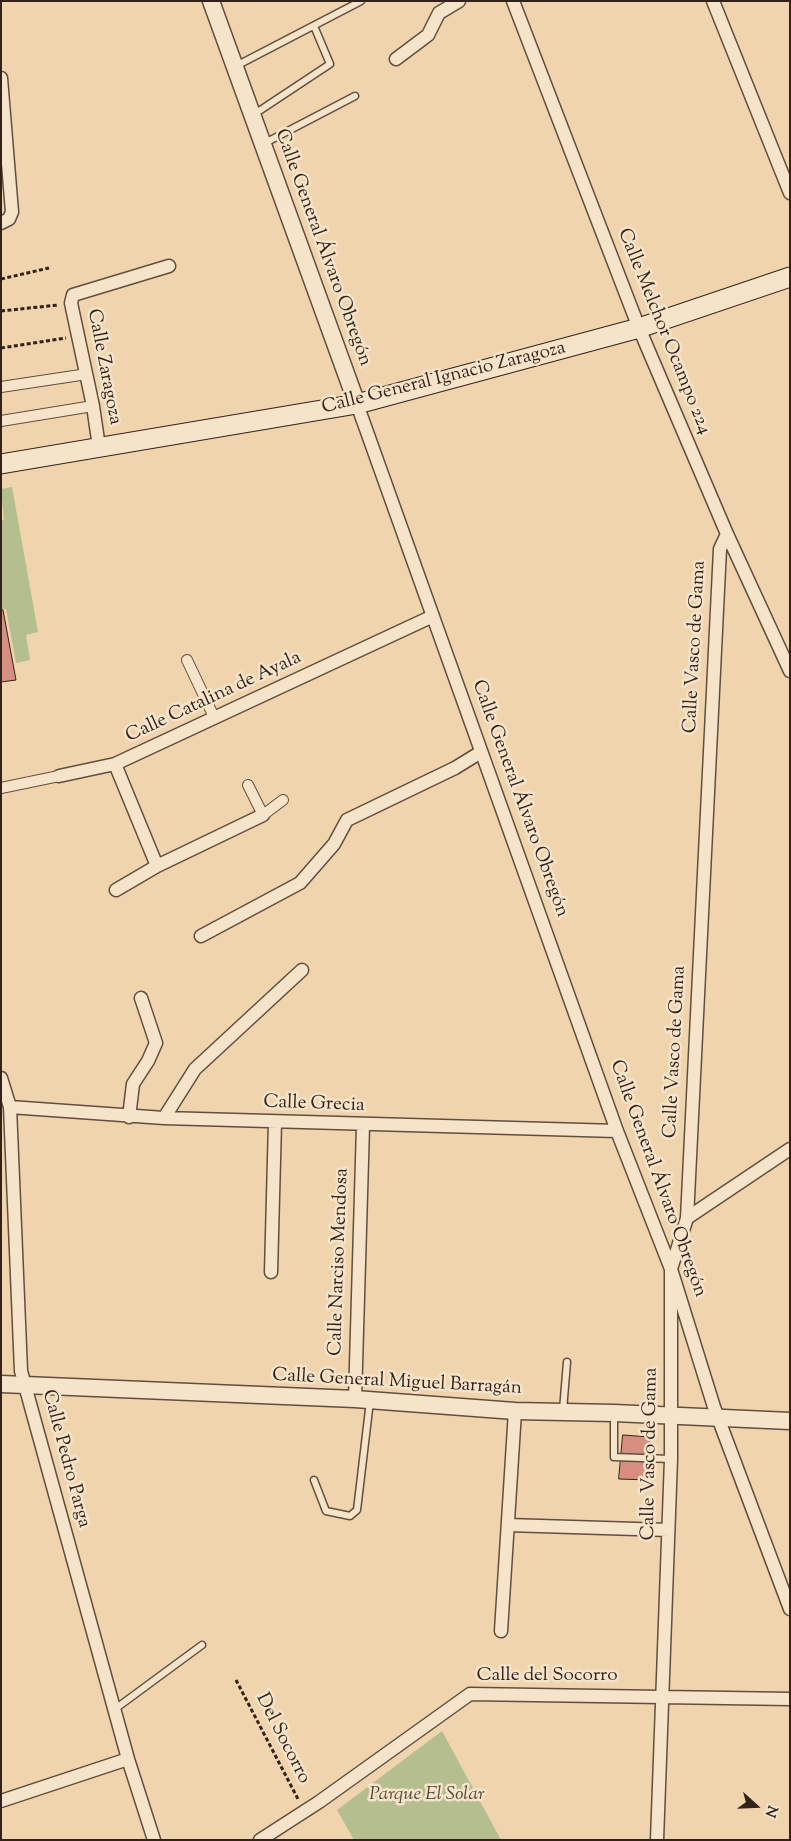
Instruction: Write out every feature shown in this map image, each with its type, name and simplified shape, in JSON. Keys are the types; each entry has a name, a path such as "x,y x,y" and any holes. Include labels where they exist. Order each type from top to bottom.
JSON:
{"main road":[{"name":"Calle General Ignacio Zaragoza","path":"1,464 357,404 639,328 790,277"}],"street":[{"name":"Calle General Álvaro Obregón","path":"211,1 434,616 616,1131 672,1269 714,1407 790,1609"},
{"path":"396,59 428,35 438,13 459,1"},
{"name":"Calle Melchor Ocampo 224","path":"513,1 639,328 727,534 790,671"},
{"path":"713,1 790,193"},
{"path":"1,78 12,212 5,221"},
{"path":"72,299 169,266"},
{"name":"Calle Zaragoza","path":"72,299 99,447"},
{"path":"1,387 87,374"},
{"path":"1,421 93,406"},
{"name":"Calle Vasco de Gama","path":"657,1840 671,1458 672,1269 687,1218 720,549 727,534"},
{"name":"Calle Catalina de Ayala","path":"1,788 115,764 434,616"},
{"path":"188,660 214,717"},
{"path":"201,936 300,883 334,844 347,820 455,768 481,752"},
{"path":"115,764 157,866"},
{"path":"248,786 263,815"},
{"path":"116,890 157,866 263,815 283,800"},
{"path":"164,1118 195,1069 302,970"},
{"path":"129,1117 132,1084 148,1062 156,1043 141,998"},
{"name":"Calle Pedro Parga","path":"1,1078 10,1107 21,1371 128,1759 154,1840"},
{"name":"Calle Grecia","path":"10,1107 129,1117 363,1126 616,1131"},
{"path":"271,1272 275,1122"},
{"name":"Calle Narciso Mendosa","path":"363,1126 363,1399"},
{"path":"687,1218 790,1149"},
{"name":"Calle General Miguel Barragán","path":"1,1384 363,1399 515,1411 614,1413 790,1421"},
{"path":"501,1631 515,1411"},
{"path":"508,1526 668,1530"},
{"name":"Calle del Socorro","path":"260,1840 304,1812 470,1694 661,1695 790,1699"},
{"path":"1,1801 128,1759"}],"lane":[{"path":"235,67 361,1"},
{"path":"252,115 330,64 314,26"},
{"path":"263,144 355,96"},
{"path":"563,1412 567,1362"},
{"path":"314,1480 326,1511 350,1516 354,1514 357,1510 363,1399"},
{"path":"614,1413 614,1457 671,1458"},
{"path":"114,1709 202,1645"}],"path":[{"path":"1,279 49,268"},
{"path":"1,311 72,299"},
{"path":"1,348 79,336"},
{"name":"Del Socorro","path":"236,1680 304,1812"}],"green space":[{"path":"12,487 38,632 26,635 30,660 16,663 6,609 1,609 1,521 4,520 1,489"},
{"name":"Parque El Solar","path":"442,1731 501,1840 354,1840 337,1810"}],"building":[{"path":"3,610 16,680 1,682 1,611"},
{"path":"623,1435 650,1437 648,1480 619,1479"}]}
